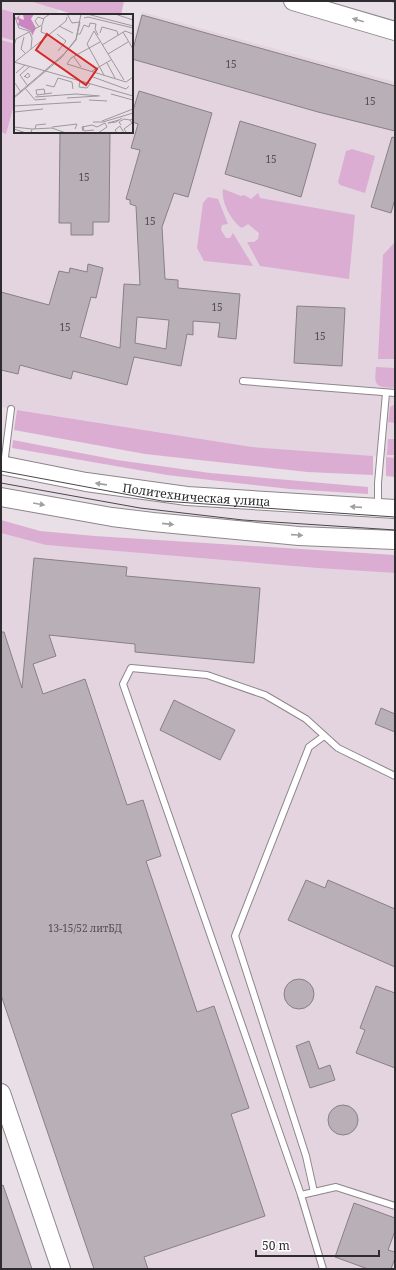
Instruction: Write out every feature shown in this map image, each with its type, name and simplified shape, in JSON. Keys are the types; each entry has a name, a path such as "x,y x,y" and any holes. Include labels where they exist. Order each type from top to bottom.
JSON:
{"main road":[{"path":"293,1 395,31"},
{"name":"Политехническая улица","path":"3,465 86,482 187,496 387,508"},
{"path":"1,497 112,517 153,522 299,536 395,540"},
{"path":"2,1108 52,1269"},
{"path":"2,1108 62,1269"}],"lane":[{"path":"243,381 395,393"},
{"path":"386,393 378,483 387,508"},
{"path":"3,465 11,409"},
{"path":"323,1269 301,1195 123,684 130,668 207,675 265,695 306,719 338,748 395,776"},
{"path":"314,1192 306,1156 235,936 309,747 324,736"},
{"path":"301,1195 336,1187 395,1206"}],"shaded area":[{"path":"1,1 29,1 58,10 57,14 14,14 14,133 133,133 133,39 142,12 395,82 395,458 252,447 1,407"},
{"path":"29,1 124,1 121,14 73,14"},
{"path":"1,9 18,14 14,14 14,41 1,37"},
{"path":"1,40 14,44 14,105 6,134 1,132"},
{"path":"352,149 375,156 365,193 340,185 338,182 346,151"},
{"path":"223,189 241,196 244,195 251,199 258,193 260,198 355,215 349,279 260,266 247,242 254,242 258,239 259,233 248,224 242,228 234,221 225,205"},
{"path":"208,197 218,199 228,224 222,225 221,230 226,238 230,238 233,233 253,266 204,261 197,248 203,203"},
{"path":"395,242 395,359 378,359 383,255"},
{"path":"376,367 395,368 395,388 383,387 377,384 375,378"},
{"path":"395,404 395,423 388,422 390,407"},
{"path":"17,410 252,447 373,456 373,475 307,472 145,454 14,430"},
{"path":"388,439 395,439 395,455 387,455"},
{"path":"13,440 117,460 210,473 368,487 368,494 290,489 167,475 12,448"},
{"path":"386,457 395,458 395,477 386,476"},
{"path":"1,520 40,531 95,536 395,555 395,573 317,568 46,545 1,533"},
{"path":"1,533 46,545 317,568 395,573 395,1269 94,1269 1,995"}],"building":[{"path":"142,15 395,86 395,131 318,112 133,59 133,49"},
{"path":"139,91 212,113 188,197 174,193 162,227 165,279 178,280 178,288 240,294 236,339 218,337 220,323 193,321 193,335 187,334 181,366 134,357 127,385 73,371 71,379 20,365 18,374 1,370 1,292 49,305 59,271 69,273 70,268 87,272 88,264 103,268 96,298 91,297 80,337 120,348 124,284 140,285 136,206 130,204 130,200 126,199 140,150 131,148 138,124 133,122 133,111","holes":["137,317 169,320 166,349 135,343"]},
{"path":"240,121 316,144 301,197 225,174"},
{"path":"60,133 110,133 109,222 93,222 93,235 71,235 71,223 59,223"},
{"path":"392,137 395,138 395,199 391,213 371,207"},
{"path":"297,306 345,308 342,366 294,363"},
{"path":"34,558 127,567 126,576 260,588 254,663 135,652 135,644 49,635 56,656 33,664 43,694 85,679 127,805 143,800 161,856 146,861 197,1012 214,1006 249,1108 231,1114 265,1216 144,1257 148,1269 94,1269 1,995 1,632 4,632 22,688"},
{"path":"174,700 235,730 220,760 160,730"},
{"path":"381,708 395,714 395,732 375,724"},
{"path":"306,880 325,888 328,880 395,909 395,967 288,920"},
{"path":"299,979 309,984 314,994 309,1004 299,1009 289,1004 284,994 289,984"},
{"path":"376,986 395,993 395,1068 356,1053 365,1030 360,1028"},
{"path":"309,1041 319,1069 330,1065 335,1080 310,1088 296,1046"},
{"path":"343,1105 353,1110 358,1120 353,1130 343,1135 333,1130 328,1120 333,1110"},
{"path":"3,1185 32,1269 1,1269 1,1186"},
{"path":"354,1203 395,1218 395,1231 388,1250 395,1252 395,1258 391,1269 368,1269 335,1257"}],"tram line":[{"path":"1,471 162,501 395,517"},
{"path":"1,483 140,508 243,520 395,530"}]}
